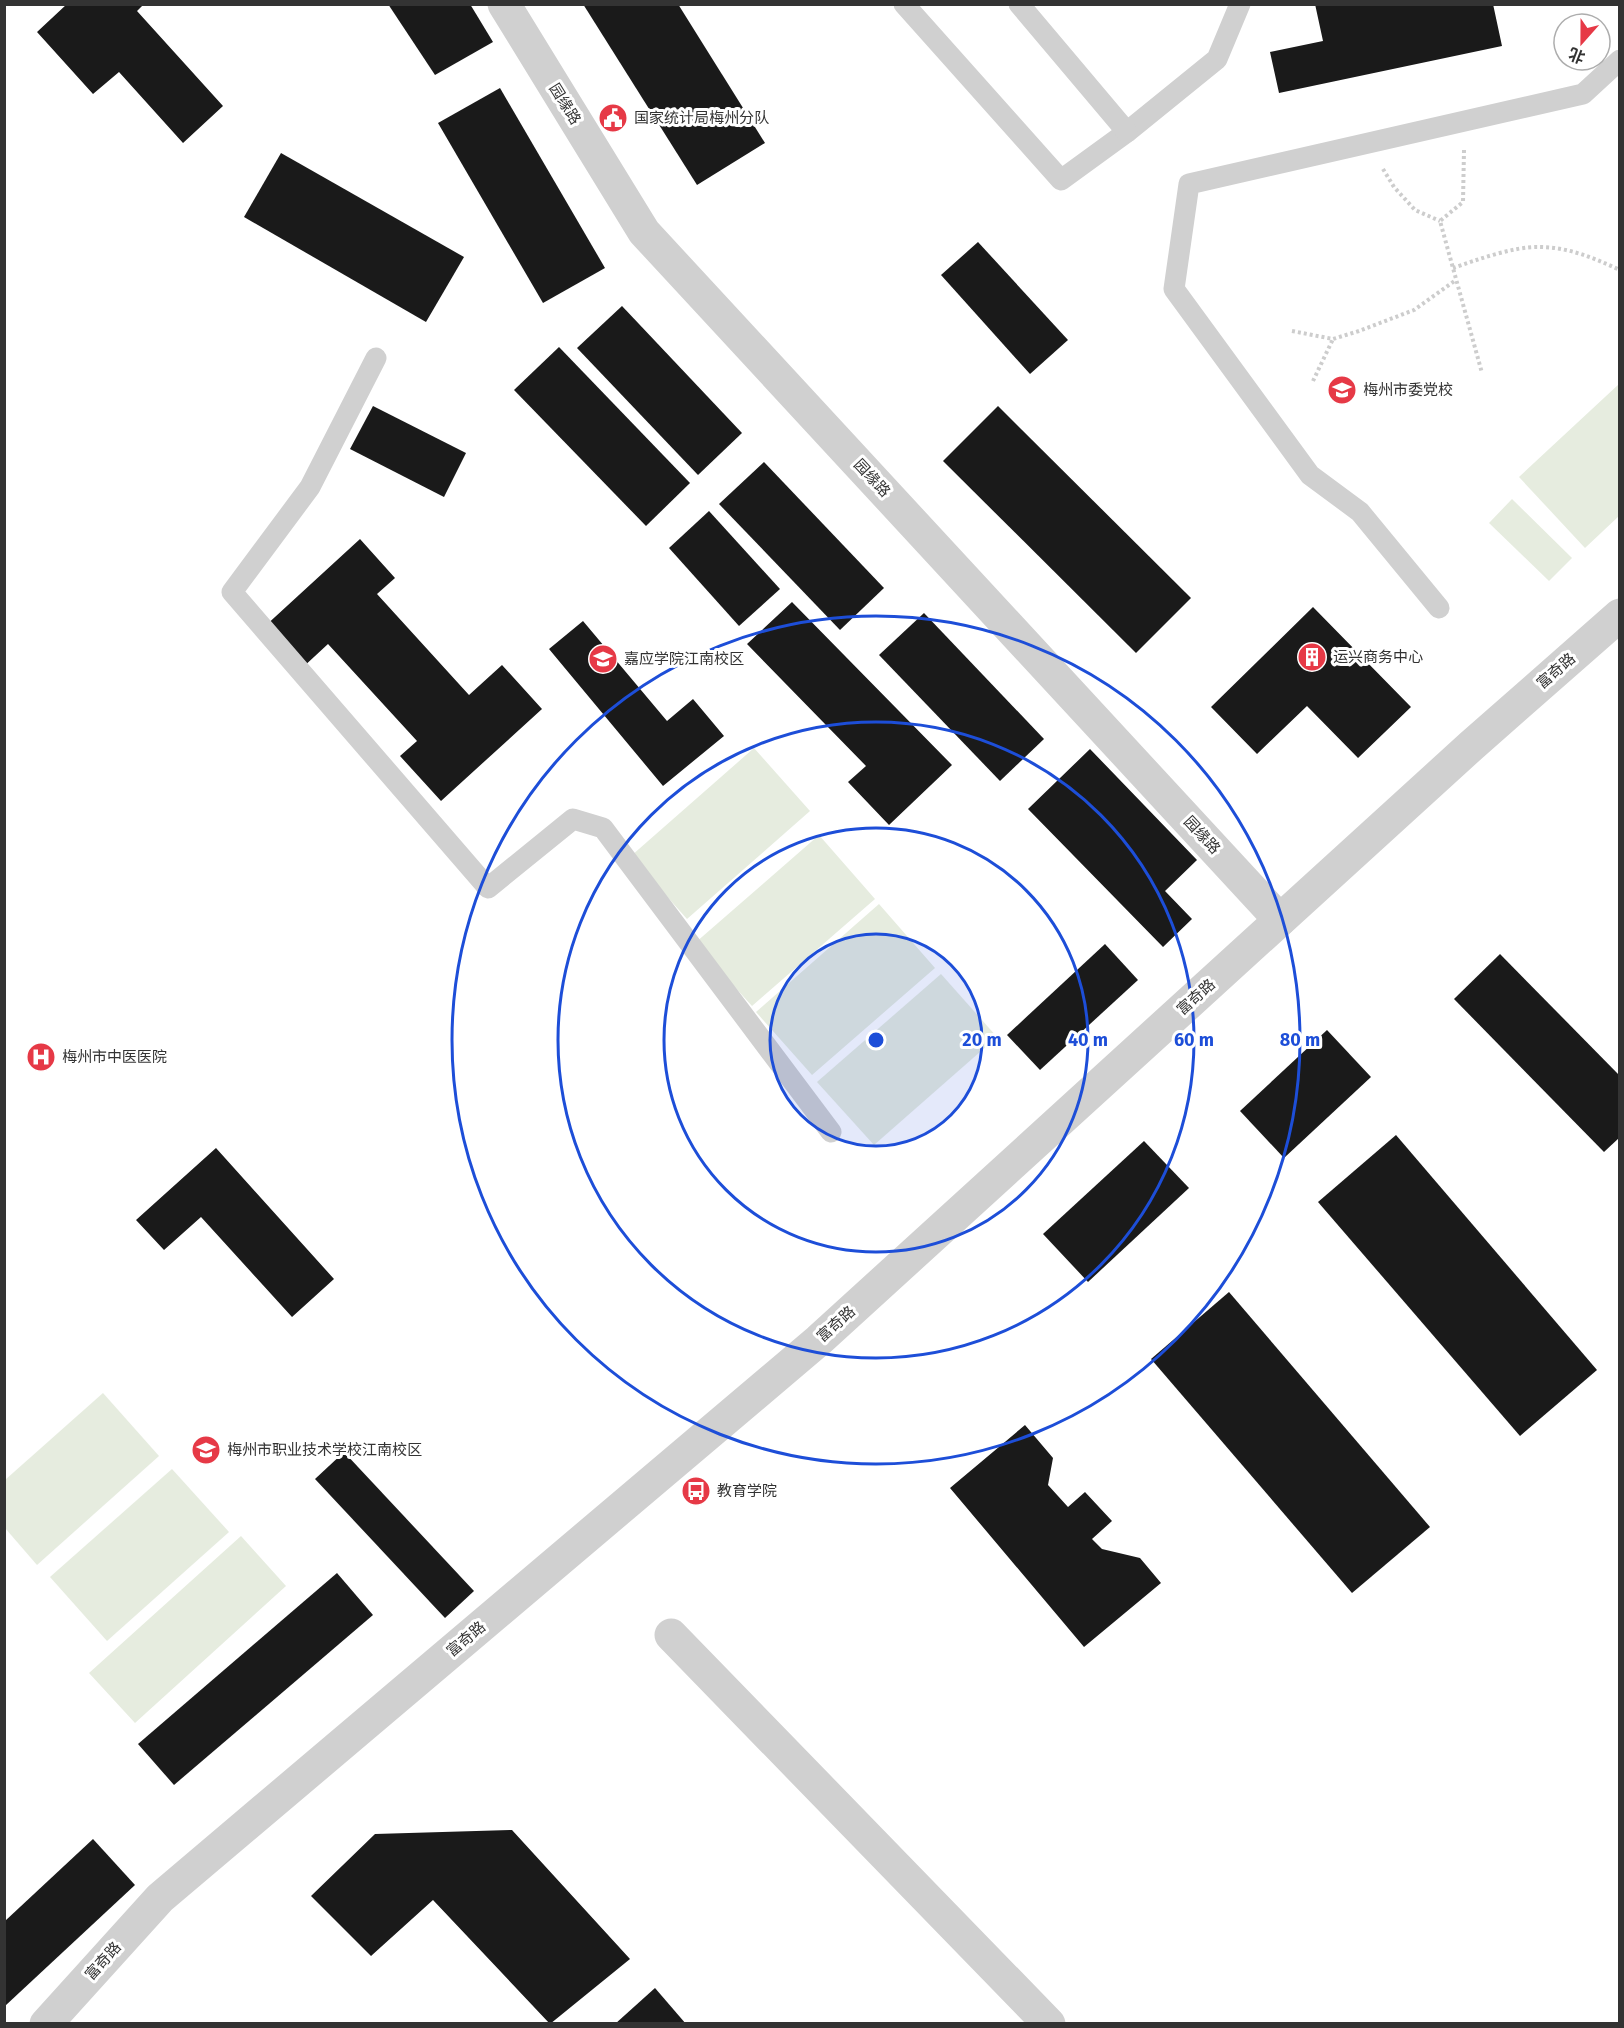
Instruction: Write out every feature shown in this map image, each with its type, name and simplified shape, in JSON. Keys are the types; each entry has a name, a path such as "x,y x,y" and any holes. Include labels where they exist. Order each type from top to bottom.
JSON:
{"street":[{"name":"园缘路","path":"504,4 644,231 1280,920"},
{"name":"富奇路","path":"46,2024 160,1898 819,1340 1471,746 1620,615"},
{"path":"671,1635 1049,2024"}],"lane":[{"path":"904,4 1061,180 1127,132 1217,59 1240,4"},
{"path":"1019,4 1127,132"},
{"path":"1439,608 1360,512 1310,475 1174,289 1189,184 1583,94 1611,79 1620,60"},
{"path":"376,358 310,487 232,592 488,888 573,819 603,828 831,1132"}],"path":[{"path":"1440,221 1463,202 1464,144"},
{"path":"1382,168 1394,187 1415,210 1440,221"},
{"path":"1440,221 1482,373"},
{"path":"1453,268 1498,254 1538,246 1584,254 1620,270"},
{"path":"1292,331 1333,339 1359,331 1414,310 1456,280"},
{"path":"1313,381 1333,339"}],"shaded area":[{"path":"1619,384 1619,516 1585,548 1519,477"},
{"path":"1512,499 1572,558 1549,581 1489,523"},
{"path":"754,748 810,811 687,919 631,856"},
{"path":"819,835 875,899 752,1006 695,943"},
{"path":"879,904 935,968 812,1075 756,1012"},
{"path":"941,974 997,1037 874,1145 817,1082"},
{"path":"103,1393 159,1456 37,1565 5,1528 5,1480"},
{"path":"172,1469 229,1532 107,1641 50,1577"},
{"path":"241,1536 286,1586 135,1723 89,1673"}],"building":[{"path":"67,4 144,4 137,11 223,106 183,143 119,72 93,94 37,32"},
{"path":"388,4 470,4 493,42 435,75"},
{"path":"583,4 678,4 765,143 697,185"},
{"path":"1315,4 1493,4 1502,46 1279,93 1270,52 1323,41"},
{"path":"500,88 605,268 543,303 438,123"},
{"path":"281,153 464,257 426,322 244,217"},
{"path":"978,242 1068,340 1030,374 941,275"},
{"path":"622,306 742,433 698,475 577,348"},
{"path":"559,347 690,483 646,526 514,390"},
{"path":"373,406 466,453 444,497 350,449"},
{"path":"998,406 1191,598 1136,653 943,461"},
{"path":"764,462 884,588 840,630 719,504"},
{"path":"709,511 780,589 739,626 669,548"},
{"path":"360,539 395,578 377,594 469,695 502,665 542,709 441,801 400,756 417,741 328,644 301,669 263,628"},
{"path":"792,602 952,765 889,825 848,782 866,766 747,644"},
{"name":"运兴商务中心","path":"1313,607 1411,707 1358,758 1307,706 1257,754 1211,707"},
{"path":"924,613 1044,739 1000,781 879,655"},
{"path":"583,621 667,721 693,699 724,736 663,786 549,649"},
{"path":"1090,749 1197,860 1165,891 1192,919 1163,947 1028,809"},
{"path":"1105,944 1138,980 1040,1070 1007,1035"},
{"path":"1500,954 1620,1076 1620,1137 1604,1152 1454,999"},
{"path":"1327,1030 1371,1077 1284,1158 1240,1111"},
{"path":"1396,1135 1597,1370 1520,1436 1318,1202"},
{"path":"1144,1141 1189,1188 1088,1282 1043,1234"},
{"path":"216,1148 334,1279 292,1317 201,1217 164,1250 136,1220"},
{"path":"1229,1292 1430,1527 1352,1593 1151,1359"},
{"path":"1025,1425 1053,1458 1048,1485 1068,1507 1085,1492 1112,1521 1092,1539 1102,1549 1140,1558 1161,1583 1084,1647 950,1488"},
{"path":"344,1452 474,1591 445,1618 315,1479"},
{"path":"337,1573 373,1615 174,1785 138,1744"},
{"path":"512,1830 630,1959 550,2024 433,1900 371,1956 311,1896 375,1834"},
{"path":"93,1839 135,1885 5,2006 5,1921"},
{"path":"655,1988 686,2024 615,2024"}],"place":[{"name":"国家统计局梅州分队","path":"613,118"},
{"name":"梅州市委党校","path":"1342,390"},
{"name":"运兴商务中心","path":"1312,657"},
{"name":"嘉应学院江南校区","path":"603,659"},
{"name":"梅州市中医医院","path":"41,1057"},
{"name":"梅州市职业技术学校江南校区","path":"206,1450"},
{"name":"教育学院","path":"696,1491"}]}
